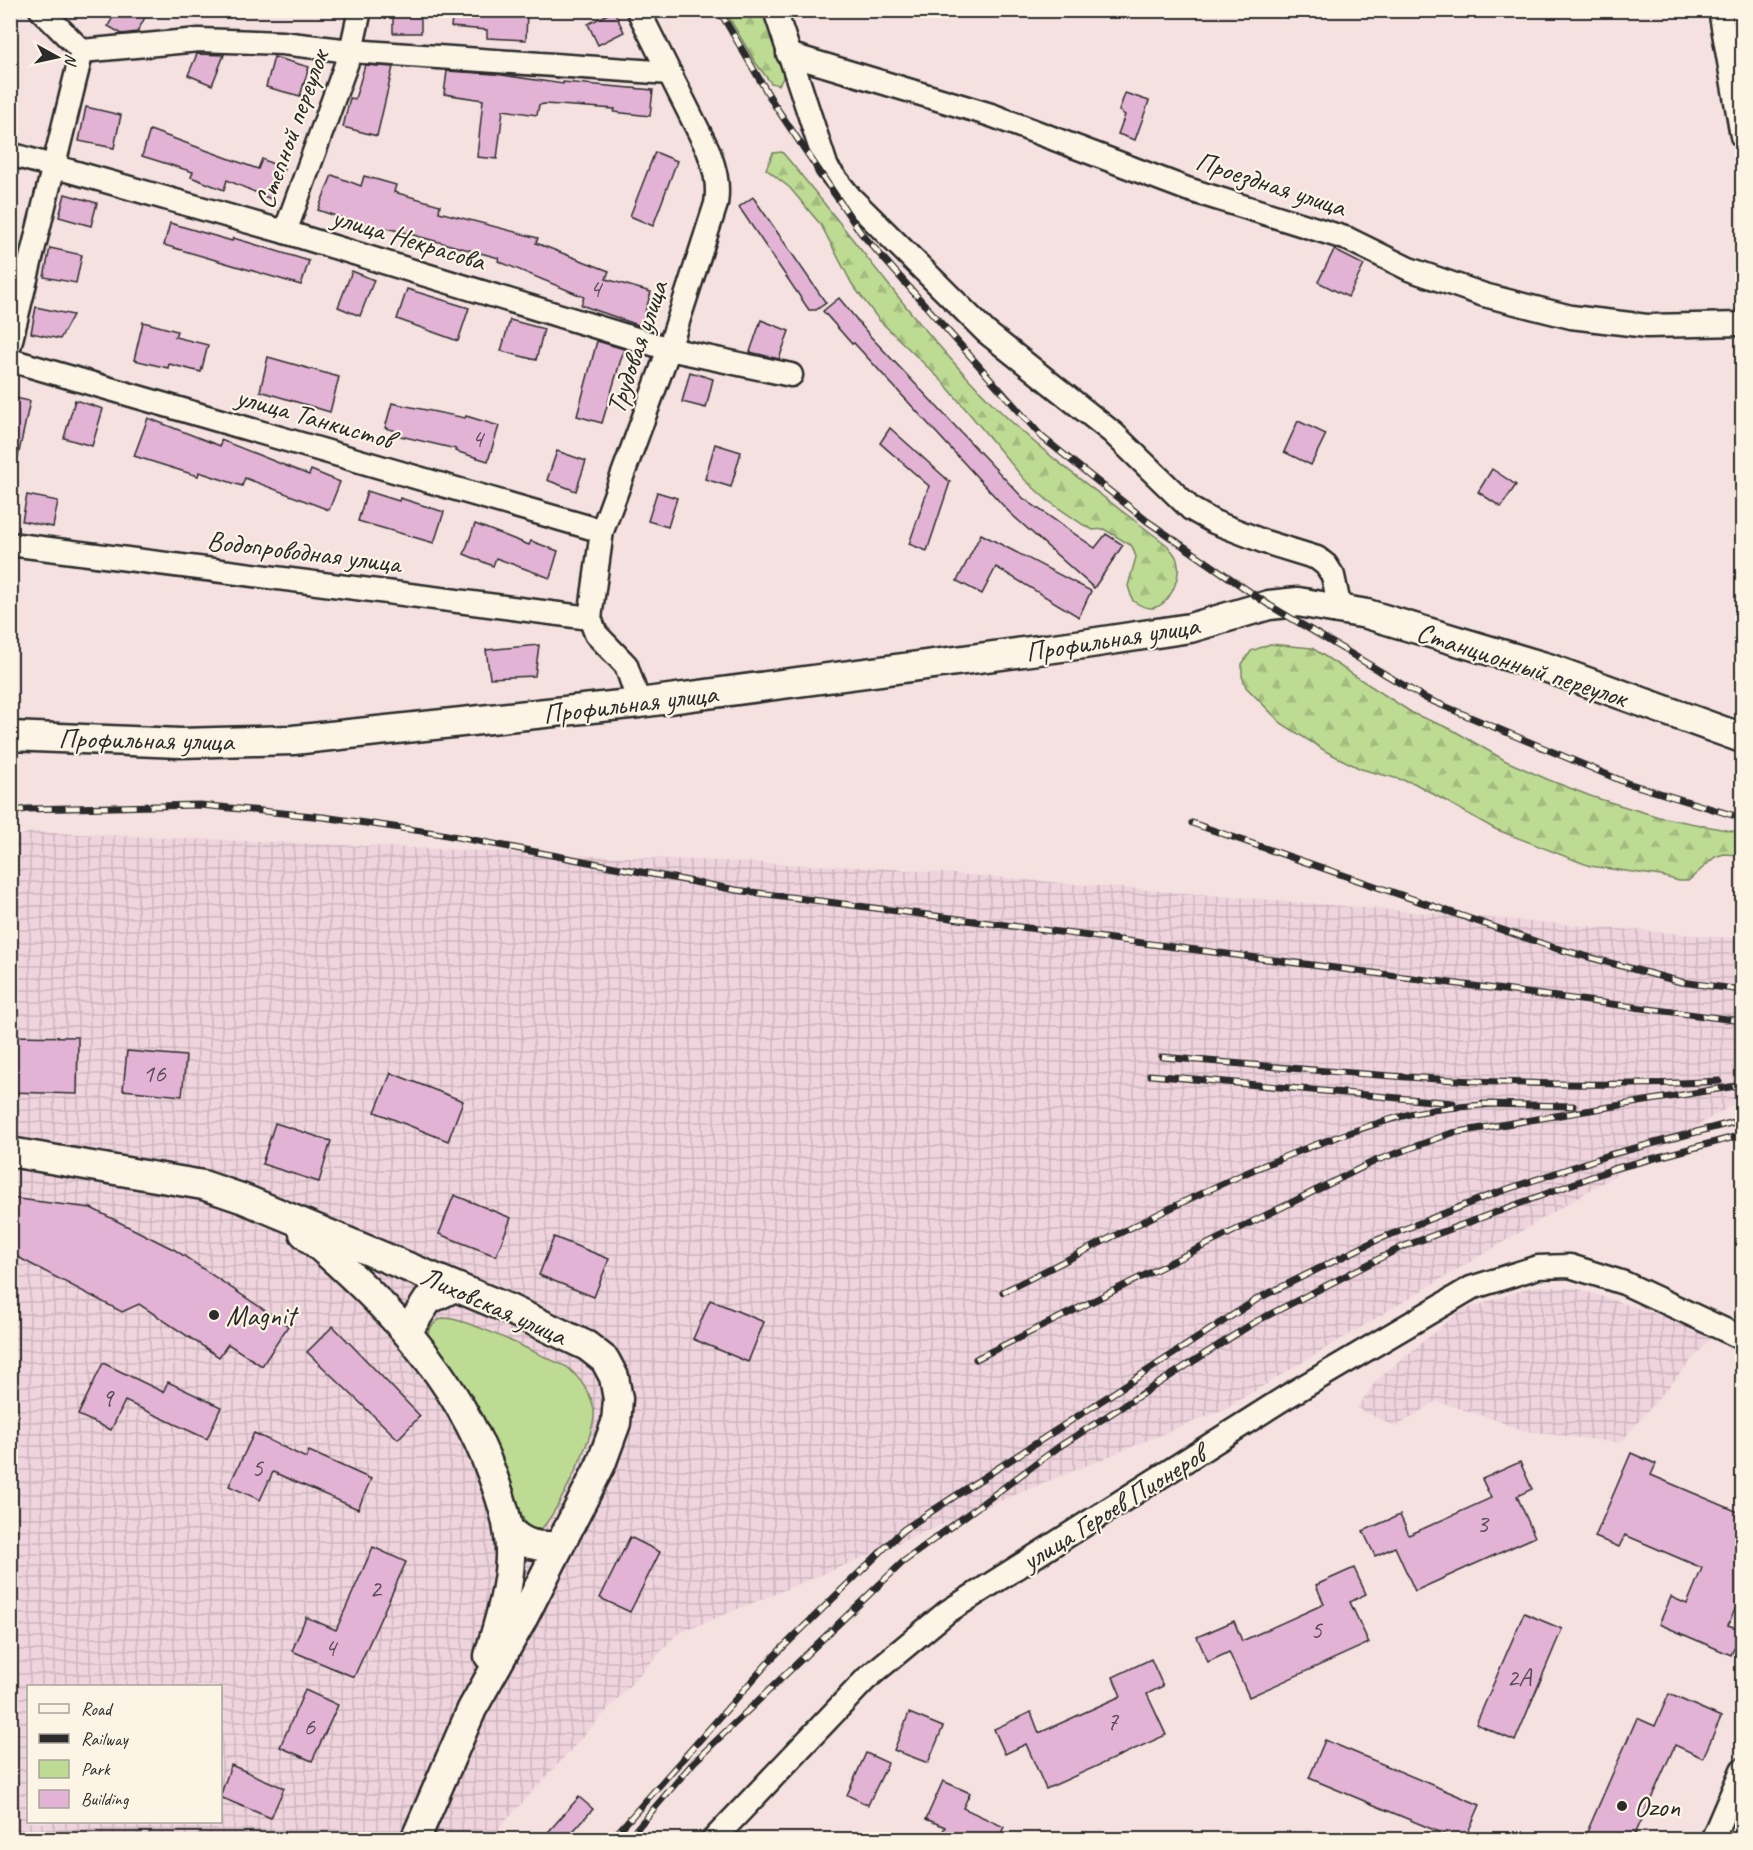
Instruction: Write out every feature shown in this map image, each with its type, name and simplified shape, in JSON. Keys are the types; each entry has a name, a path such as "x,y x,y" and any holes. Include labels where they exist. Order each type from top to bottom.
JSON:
{"main road":[{"name":"Станционный переулок","path":"1299,602 1367,614 1548,668 1743,738"},
{"name":"Профильная улица","path":"10,736 180,743 293,740 639,703 1190,628 1269,605 1299,602"},
{"name":"Лиховская улица","path":"10,1152 203,1185 281,1214 509,1309 586,1346 605,1360 614,1377 618,1399 616,1423 609,1444 559,1545 472,1709"},
{"path":"281,1214 340,1264 407,1332 458,1400 484,1453 502,1502 508,1530 510,1558 507,1591 472,1709 415,1839"},
{"path":"407,1332 428,1300 455,1287"},
{"path":"508,1530 520,1541 533,1546 559,1545"}],"street":[{"path":"41,10 82,51"},
{"name":"Степной переулок","path":"285,232 351,51 360,10"},
{"name":"Трудовая улица","path":"590,618 602,531 669,348 716,204 718,188 716,170 708,150 638,10"},
{"path":"775,10 827,168 850,197 926,275 986,332 1113,433 1191,509 1214,522 1265,542 1317,558 1333,576 1340,609"},
{"path":"1720,10 1738,78 1743,136"},
{"path":"82,51 199,40 282,43 351,51 670,73"},
{"path":"10,344 82,51"},
{"name":"Проездная улица","path":"788,54 991,115 1187,189 1348,239 1409,269 1484,295 1571,317 1636,324 1743,324"},
{"name":"улица Некрасова","path":"10,154 285,232 669,348 791,375"},
{"name":"улица Танкистов","path":"10,360 602,531"},
{"name":"Водопроводная улица","path":"10,544 590,618"},
{"path":"590,618 596,634 626,665 639,703"},
{"name":"улица Героев Пионеров","path":"713,1839 866,1679 947,1612 1286,1397 1446,1302 1504,1276 1538,1267 1570,1266 1624,1283 1743,1338"},
{"path":"1713,1839 1743,1770"}],"shaded area":[{"path":"32,832 881,868 1742,939 1742,1099 1226,1408 677,1634 500,1827 493,1839 11,1839 10,838"},
{"path":"1535,1286 1578,1289 1715,1333 1620,1443 1518,1430 1499,1421 1436,1401 1396,1427 1357,1408 1376,1381 1460,1311"}],"green space":[{"path":"725,11 767,11 783,69 783,78 779,85 771,83 755,62"},
{"path":"782,152 909,310 990,401 1053,458 1167,545 1176,557 1178,570 1175,586 1162,604 1150,608 1133,601 1128,586 1136,557 1132,546 1104,529 1093,530 1047,500 1024,479 943,382 879,320 852,284 821,225 790,188 766,169 773,153"},
{"path":"1270,644 1312,648 1414,714 1451,729 1506,761 1549,780 1593,797 1659,817 1742,833 1742,855 1724,854 1715,857 1688,881 1679,881 1661,876 1590,866 1495,829 1414,783 1361,769 1327,752 1281,723 1246,687 1242,676 1242,664 1251,651"},
{"path":"443,1318 486,1330 567,1367 580,1380 590,1398 594,1410 593,1421 583,1453 557,1506 542,1528 534,1529 526,1525 482,1422 427,1337 432,1325"}],"building":[{"path":"117,10 149,10 137,32 122,34 108,26"},
{"path":"393,10 421,10 421,33 393,33"},
{"path":"453,10 527,10 526,40 487,38 487,30 451,27"},
{"path":"614,11 624,32 598,45 588,24"},
{"path":"197,54 224,55 212,85 188,75"},
{"path":"274,57 309,67 300,96 266,87"},
{"path":"365,65 393,67 377,136 343,127 350,98 355,99"},
{"path":"447,71 495,74 563,84 563,82 653,90 650,116 614,112 615,109 545,104 539,105 537,115 503,110 497,159 477,157 483,100 444,94"},
{"path":"1125,93 1149,101 1135,140 1118,134 1125,115 1119,111"},
{"path":"86,107 121,115 114,148 79,141"},
{"path":"150,130 258,169 262,159 284,169 271,199 227,180 224,190 191,177 193,172 142,156"},
{"path":"655,152 677,161 653,226 630,216"},
{"path":"332,175 361,186 364,176 396,185 394,192 440,205 439,212 538,238 536,243 609,271 606,279 651,292 641,326 581,305 584,297 498,261 499,258 383,227 382,232 318,210"},
{"path":"65,194 97,203 91,226 59,217"},
{"path":"753,197 826,303 816,310 809,310 739,207"},
{"path":"170,223 232,241 233,238 309,261 301,285 164,245"},
{"path":"50,248 82,255 76,283 44,277"},
{"path":"1334,250 1364,265 1348,297 1318,282"},
{"path":"352,271 374,280 360,316 338,307"},
{"path":"407,289 469,308 458,341 397,319"},
{"path":"839,298 871,337 1023,498 1095,548 1106,534 1123,545 1094,588 1010,513 823,311"},
{"path":"36,307 73,315 60,339 31,333"},
{"path":"510,320 544,329 536,360 501,351"},
{"path":"761,320 789,331 779,359 750,352"},
{"path":"143,322 177,331 175,337 208,345 201,372 169,364 168,368 134,360"},
{"path":"597,341 624,349 602,423 577,416"},
{"path":"268,357 339,377 330,412 260,391"},
{"path":"690,372 713,379 706,408 682,402"},
{"path":"10,397 30,401 18,457 10,456"},
{"path":"75,400 103,409 92,446 64,438"},
{"path":"392,403 465,418 466,416 499,426 488,461 455,451 456,449 396,435 397,431 385,428"},
{"path":"148,418 220,446 221,440 309,475 311,470 340,482 329,510 245,478 242,486 199,472 198,476 134,456"},
{"path":"1298,421 1326,434 1311,465 1284,452"},
{"path":"890,428 950,482 927,551 909,544 929,486 880,443"},
{"path":"715,444 741,452 731,487 705,479"},
{"path":"557,451 586,461 576,491 547,480"},
{"path":"1492,469 1516,485 1501,507 1478,492"},
{"path":"367,491 399,501 400,498 444,512 434,543 358,521"},
{"path":"657,492 677,498 668,527 648,521"},
{"path":"27,495 58,501 53,527 22,521"},
{"path":"475,524 529,545 531,541 558,551 550,578 496,558 493,566 464,554"},
{"path":"981,534 1091,591 1079,617 996,567 982,594 957,581"},
{"path":"539,645 535,676 490,678 486,650"},
{"path":"10,1036 78,1037 77,1094 10,1092"},
{"path":"127,1051 186,1056 182,1096 123,1090"},
{"path":"391,1073 463,1101 448,1141 375,1112"},
{"path":"275,1123 331,1141 319,1182 262,1164"},
{"path":"454,1195 511,1218 496,1256 439,1234"},
{"path":"10,1198 91,1208 175,1250 288,1326 262,1366 228,1344 219,1357 139,1304 122,1312 10,1253"},
{"path":"554,1237 609,1259 594,1297 539,1275"},
{"path":"710,1300 764,1322 748,1362 693,1339"},
{"path":"333,1326 420,1416 398,1439 307,1352"},
{"path":"103,1363 163,1392 168,1382 221,1407 207,1439 125,1401 111,1430 78,1415"},
{"path":"254,1433 306,1458 309,1451 371,1479 358,1509 273,1472 260,1500 229,1486"},
{"path":"1631,1453 1656,1464 1651,1475 1743,1514 1743,1592 1728,1625 1742,1630 1731,1655 1659,1624 1671,1597 1687,1604 1702,1568 1625,1535 1619,1547 1595,1537"},
{"path":"1520,1462 1532,1489 1517,1496 1535,1537 1415,1591 1395,1547 1375,1556 1363,1531 1400,1515 1409,1535 1491,1498 1482,1479"},
{"path":"630,1537 660,1552 630,1612 600,1598"},
{"path":"373,1547 406,1562 354,1677 292,1651 306,1617 336,1630"},
{"path":"1354,1568 1366,1594 1350,1602 1369,1643 1249,1697 1229,1652 1208,1662 1197,1637 1234,1621 1242,1641 1324,1604 1316,1585"},
{"path":"1524,1613 1562,1629 1515,1741 1476,1724"},
{"path":"1151,1659 1163,1686 1147,1694 1166,1735 1046,1789 1026,1744 1005,1754 994,1729 1031,1712 1039,1733 1121,1696 1113,1677"},
{"path":"305,1690 338,1705 312,1761 280,1747"},
{"path":"1669,1694 1721,1717 1703,1758 1675,1745 1633,1839 1584,1839 1637,1718 1655,1726"},
{"path":"909,1713 943,1727 928,1763 894,1750"},
{"path":"1325,1740 1480,1805 1465,1839 1456,1839 1309,1778"},
{"path":"866,1753 888,1763 868,1805 847,1795"},
{"path":"231,1765 284,1788 271,1818 222,1798"},
{"path":"943,1781 970,1793 963,1808 1004,1827 998,1839 939,1839 945,1827 926,1819"},
{"path":"579,1797 593,1809 566,1839 542,1839"}],"railway":[{"path":"719,10 774,104 861,233 1042,437 1147,521 1269,605 1425,698 1627,783 1742,818"},
{"path":"10,812 27,809 200,805 323,817 436,833 736,890 1742,1021"},
{"path":"1192,823 1555,948 1681,982 1742,990"},
{"path":"1162,1057 1440,1079 1580,1084 1719,1081"},
{"path":"1150,1075 1453,1103"},
{"path":"976,1359 1375,1161 1452,1133 1742,1085"},
{"path":"1483,1104 1573,1106"},
{"path":"1003,1292 1200,1194 1302,1150 1406,1115 1438,1109 1492,1104"},
{"path":"611,1840 773,1657 903,1530 1259,1298 1377,1240 1490,1195 1609,1155 1742,1120"},
{"path":"627,1840 694,1762 903,1562 1060,1446 1255,1322 1402,1247 1613,1169 1742,1135"}],"place":[{"name":"Magnit","path":"214,1315"},
{"name":"Ozon","path":"1622,1806"}]}
